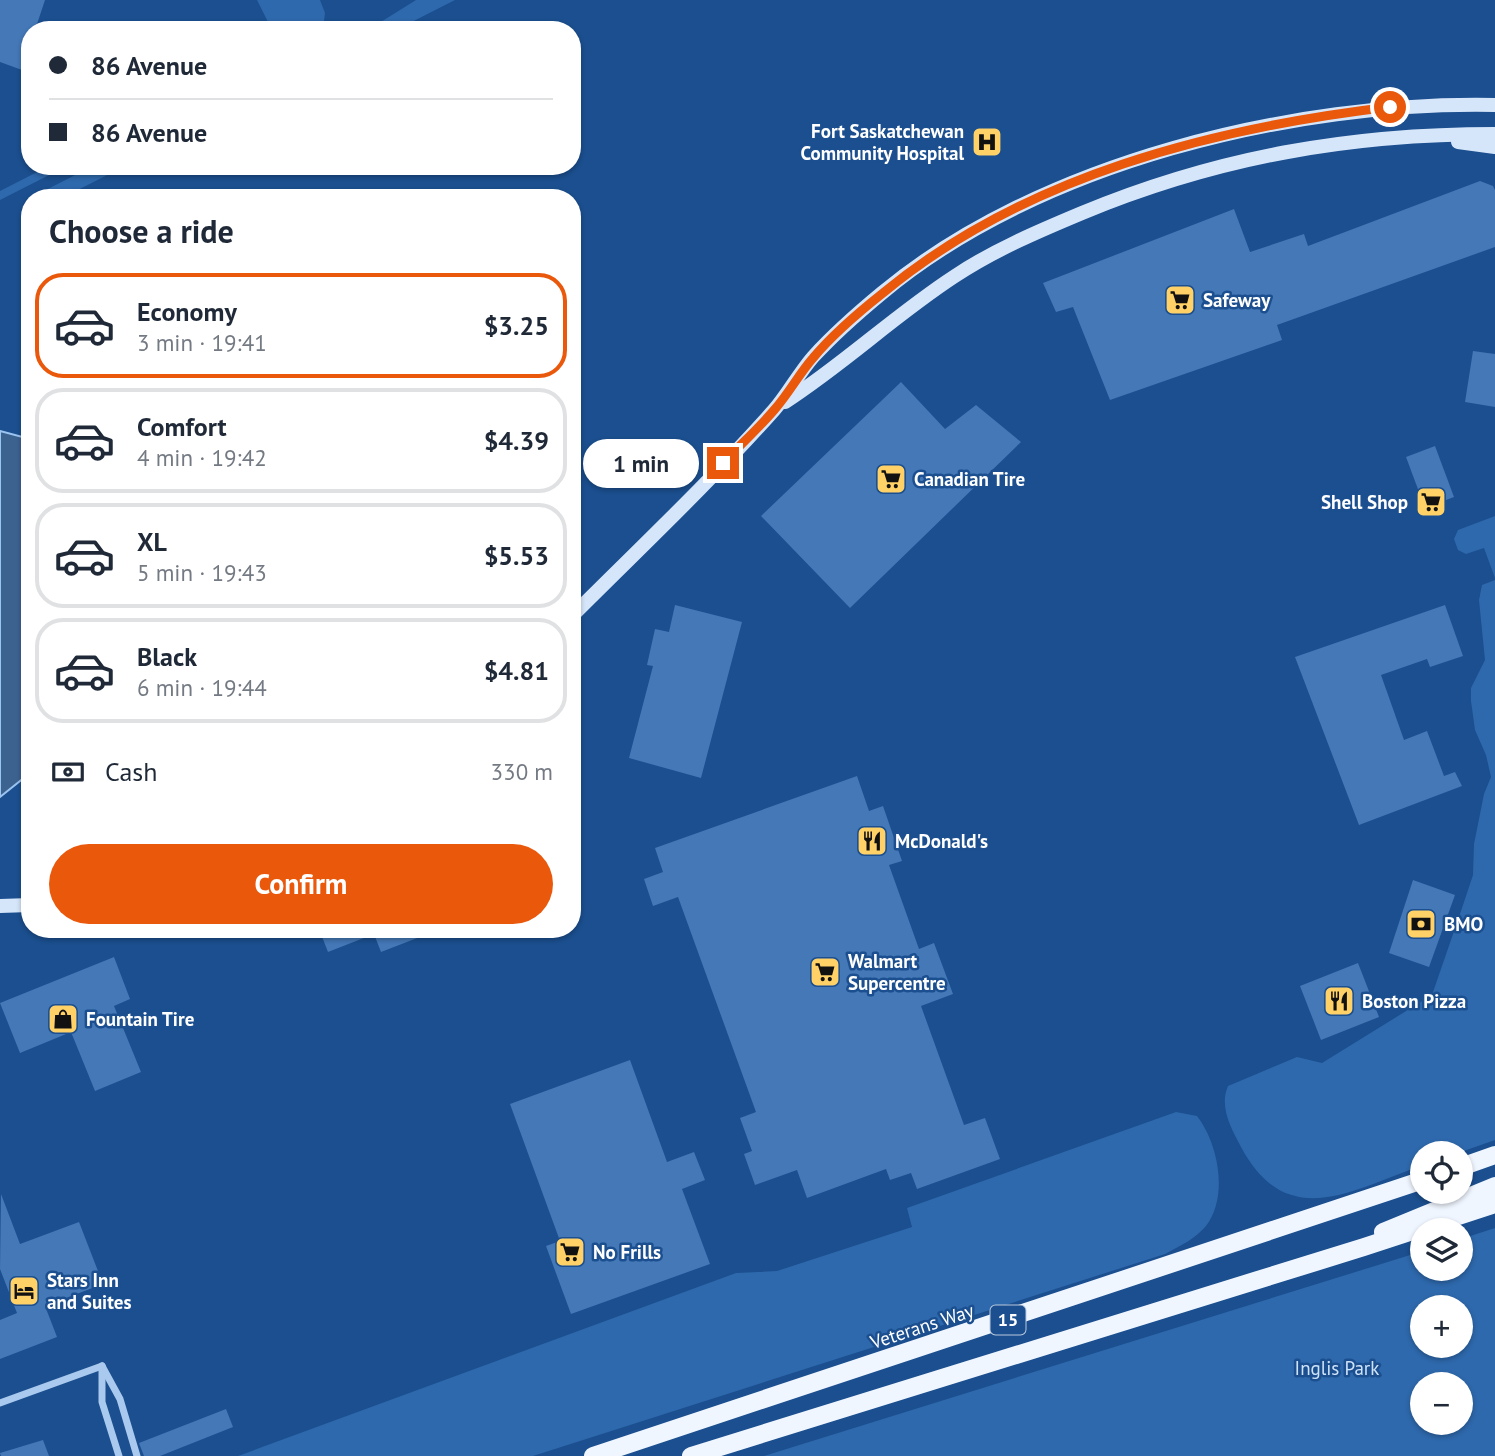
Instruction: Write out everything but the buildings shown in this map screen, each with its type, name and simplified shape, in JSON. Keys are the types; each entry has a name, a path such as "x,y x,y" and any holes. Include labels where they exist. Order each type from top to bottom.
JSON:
{"main road":[{"path":"1473,1163 1495,1155"},
{"name":"Veterans Way","path":"593,1456 1410,1184"},
{"path":"1364,1247 1390,1226 1495,1186"},
{"name":"15","path":"691,1456 1364,1247 1495,1203"}],"street":[{"path":"581,607 775,409 813,357 907,274 974,231 1050,194 1136,160 1274,124 1390,107 1495,103"},
{"path":"775,409 818,381 889,323 956,275 1058,223 1191,173 1244,159 1315,146 1418,137 1495,134"},
{"path":"1418,137 1495,147"},
{"path":"0,906 21,905"},
{"path":"0,1403 102,1366"},
{"path":"102,1366 102,1402 119,1456"},
{"path":"102,1366 120,1399 137,1456"}],"green space":[{"path":"257,0 320,0 325,13 324,21 268,21"},
{"path":"416,0 455,0 414,21 382,21"},
{"path":"31,175 49,175 0,200 0,191"},
{"path":"75,175 107,175 80,189 48,189"},
{"path":"1495,516 1495,578 1484,548 1466,554 1458,550 1454,539 1458,530"},
{"path":"1495,580 1495,1140 1473,1148 1473,1141 1410,1141 1410,1170 1346,1193 1323,1198 1300,1197 1279,1190 1259,1173 1241,1147 1226,1110 1228,1086 1297,1057 1322,1063 1432,995 1473,875 1474,844 1484,794 1491,777 1486,755 1475,730 1471,701 1471,688 1485,660 1479,600 1482,585"},
{"path":"1176,1112 1197,1116 1204,1127 1215,1155 1219,1185 1213,1214 1206,1226 1165,1254 533,1456 238,1456 736,1273 777,1271 912,1227 907,1208"},
{"name":"Inglis Park","path":"1495,1228 1495,1456 764,1456 1410,1255 1410,1281 1473,1281 1473,1235"}],"shaded area":[{"path":"0,431 21,437 21,780 0,797"}],"place":[{"name":"Fort Saskatchewan Community Hospital","path":"987,142"},
{"name":"Safeway","path":"1180,300"},
{"name":"Canadian Tire","path":"891,479"},
{"name":"Shell Shop","path":"1431,502"},
{"name":"McDonald's","path":"872,841"},
{"name":"BMO","path":"1421,924"},
{"name":"Walmart Supercentre","path":"825,972"},
{"name":"Boston Pizza","path":"1339,1001"},
{"name":"Fountain Tire","path":"63,1019"},
{"name":"No Frills","path":"570,1252"},
{"name":"Stars Inn and Suites","path":"24,1291"}],"route":[{"path":"723,463 775,409 813,357 845,327 916,267 974,231 1075,183 1170,149 1315,116 1390,107"}]}
